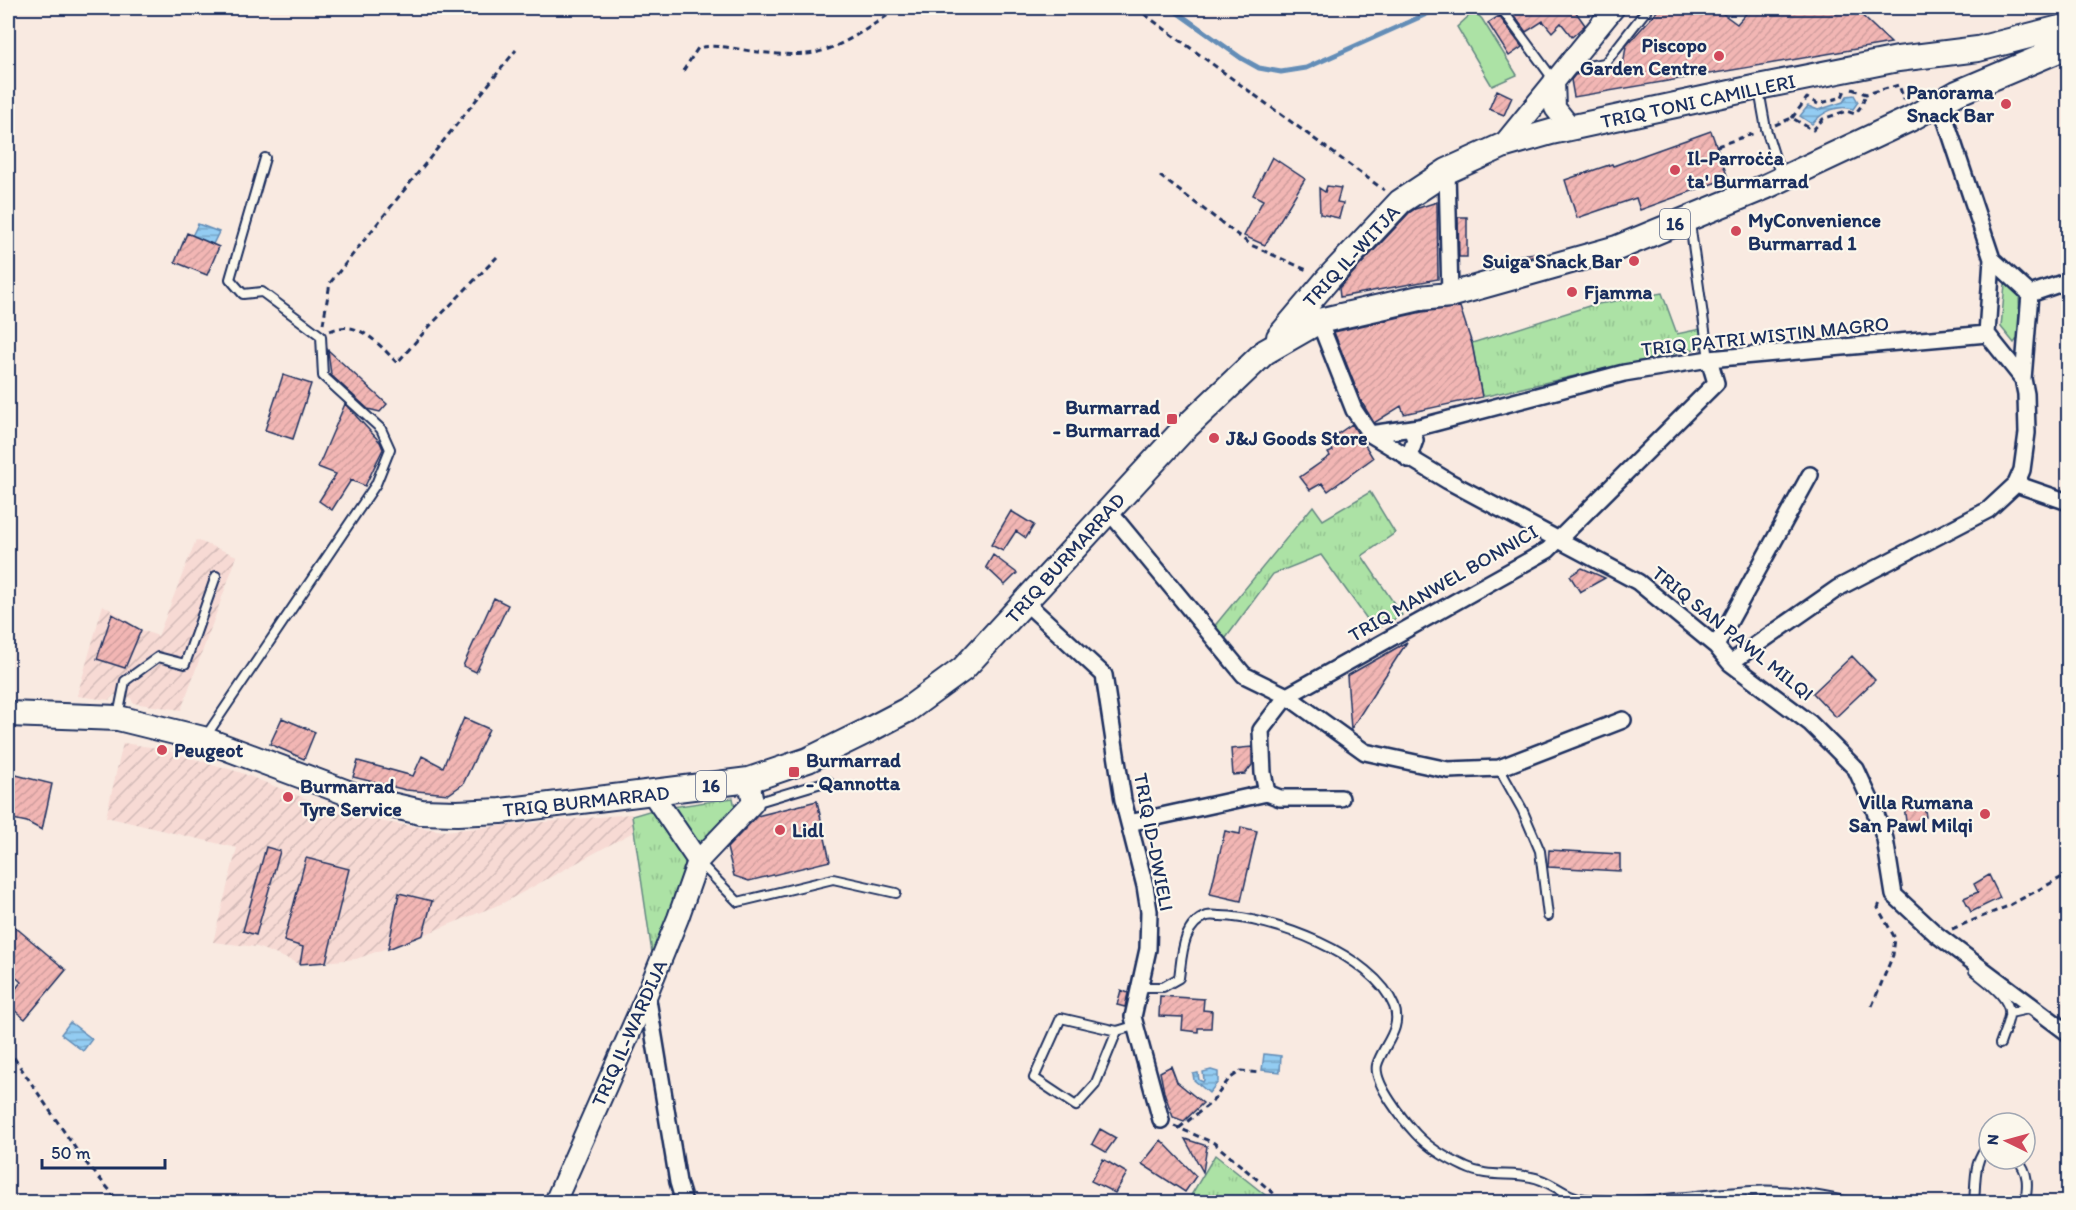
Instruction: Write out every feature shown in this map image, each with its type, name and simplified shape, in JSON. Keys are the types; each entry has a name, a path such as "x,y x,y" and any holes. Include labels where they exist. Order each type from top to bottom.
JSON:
{"main road":[{"name":"TRIQ BURMARRAD","path":"1956,53 2067,42"},
{"name":"TRIQ BURMARRAD","path":"8,714 118,718 203,739 364,799 421,812 501,811 652,793 751,792 808,760 907,710 963,669 1182,431 1265,352 1319,321 1420,298 1450,295 1617,248 1781,178 1910,119 2067,42"},
{"name":"TRIQ TONI CAMILLERI","path":"1447,171 1502,146 1571,128 1898,59 1956,53"},
{"path":"1949,98 1962,76 1962,64 1956,53"},
{"name":"TRIQ IL-WITJA","path":"1265,352 1328,279 1400,202 1447,171"}],"street":[{"path":"1502,146 1614,8"},
{"path":"1559,76 1555,108 1571,128"},
{"path":"1949,98 1992,260 1987,334 2023,379"},
{"path":"1447,171 1450,295"},
{"path":"1992,260 2030,294"},
{"path":"2030,294 2068,281"},
{"path":"1730,663 1838,588 1988,510 2016,484 2022,470 2027,433 2026,394 2023,379 2030,294"},
{"name":"TRIQ SAN PAWL MILQI","path":"1319,321 1354,410 1370,434 1408,459 1638,582 1716,646 1730,663 1810,723 1856,769 1874,806 1885,839 1894,891"},
{"name":"TRIQ PATRI WISTIN MAGRO","path":"1370,434 1411,428 1624,374 1709,359 1987,334"},
{"name":"TRIQ MANWEL BONNICI","path":"1267,793 1263,773 1261,730 1287,696 1548,550 1716,383 1709,359"},
{"path":"1408,459 1415,440 1411,428"},
{"path":"1716,646 1810,475"},
{"path":"2016,484 2068,502"},
{"path":"1108,510 1244,675 1287,696 1365,752 1448,770 1499,768 1623,720"},
{"name":"TRIQ ID-DWIELI","path":"1025,602 1104,675 1124,801 1149,911 1149,943 1133,1011 1134,1026 1161,1120"},
{"name":"TRIQ IL-WARDIJA","path":"555,1203 647,994 698,861 751,792"},
{"path":"652,793 698,861"},
{"path":"1129,822 1267,793 1280,798 1341,798"},
{"path":"1894,891 1894,895 1937,935 2068,1033"},
{"path":"647,994 678,1182 684,1203"}],"lane":[{"path":"1501,8 1559,76 1605,63 1648,8"},
{"path":"1758,87 1766,129 1781,178"},
{"path":"203,739 376,484 390,449 381,429 323,376 321,336 262,292 243,294 230,279 265,158"},
{"path":"1689,218 1709,359"},
{"path":"118,718 125,681 158,657 185,664 216,576"},
{"path":"1499,768 1522,809 1540,850 1548,916"},
{"path":"751,792 828,782"},
{"path":"698,861 738,902 832,879 896,893"},
{"path":"1139,987 1163,987 1179,978 1184,943 1192,926 1207,916 1236,916 1259,920 1315,940 1363,968 1382,987 1395,1007 1395,1029 1377,1067 1380,1085 1417,1135 1440,1153 1466,1168 1487,1174 1528,1176 1540,1179 1567,1195 1584,1199 1657,1201 1753,1191 1805,1193 1850,1203"},
{"path":"1959,952 1961,961 1990,984 2006,1002 2010,1014 2000,1044"},
{"path":"2010,1014 2034,1008"},
{"path":"1117,1031 1095,1085 1076,1106 1034,1078 1061,1018 1117,1031 1134,1026"},
{"path":"1974,1203 1977,1171"},
{"path":"2025,1171 2028,1187 2025,1203"}],"path":[{"path":"683,71 698,48 707,45 793,54 813,53 832,48 899,8"},
{"path":"1137,8 1400,202"},
{"path":"321,336 330,283 516,50"},
{"path":"1716,146 1792,118 1807,98 1818,104 1842,97 1844,91 1854,89 1866,94 1899,84 1910,119"},
{"path":"1792,118 1814,130 1823,119 1846,111 1855,114 1866,94"},
{"path":"1160,176 1251,245 1328,279"},
{"path":"321,336 334,329 351,328 370,335 397,363 497,257"},
{"path":"1937,935 2008,906 2068,874"},
{"path":"1872,1006 1893,955 1895,938 1878,908 1883,895 1894,891"},
{"path":"8,1049 82,1158 112,1193 117,1203"},
{"path":"1179,1128 1212,1102 1229,1079 1241,1071 1260,1073"},
{"path":"1161,1120 1214,1143 1284,1203"}],"shaded area":[{"path":"196,540 237,556 181,710 133,703 131,698 114,695 109,700 77,696 103,605 141,630 158,636"},
{"path":"123,743 157,748 239,772 352,817 444,831 631,814 635,831 503,903 423,935 356,959 300,964 257,947 213,942 237,848 106,817"}],"green space":[{"path":"1471,14 1478,15 1482,19 1517,75 1492,86 1457,27"},
{"path":"2011,281 2019,291 2020,335 2014,343 2001,327 2005,284"},
{"path":"1662,293 1677,334 1701,329 1703,347 1482,397 1472,343 1592,305"},
{"path":"1370,492 1395,533 1362,556 1402,615 1375,630 1321,555 1273,574 1223,642 1212,629 1313,506 1323,520"},
{"path":"733,798 736,812 696,846 672,807"},
{"path":"652,810 678,845 684,856 685,866 676,905 655,954 652,953 632,816"},
{"path":"1215,1155 1274,1202 1187,1202"}],"water":[{"path":"1854,95 1858,102 1853,109 1836,108 1812,124 1800,116 1808,106 1818,110 1843,102 1847,96"},
{"path":"198,224 219,232 213,244 192,236"},
{"path":"70,1022 92,1039 83,1051 61,1034"},
{"path":"1264,1054 1281,1056 1280,1072 1262,1070"},
{"path":"1211,1070 1218,1072 1218,1082 1209,1093 1194,1080 1193,1074 1198,1073 1199,1080 1203,1082 1203,1072"}],"building":[{"path":"1513,8 1573,8 1585,25 1572,37 1561,23 1552,32 1543,21 1526,32 1510,10"},
{"name":"Piscopo Garden Centre","path":"1660,8 1715,8 1737,24 1751,8 1829,8 1836,14 1843,8 1854,8 1891,43 1574,97 1571,80 1575,75 1623,66 1626,46"},
{"path":"1499,16 1522,47 1509,56 1488,23"},
{"path":"1497,90 1512,97 1504,115 1489,109"},
{"name":"Il-Parroċċa ta' Burmarrad","path":"1711,131 1728,178 1640,210 1636,198 1577,218 1565,180 1612,164 1613,166"},
{"path":"1272,157 1305,179 1265,245 1244,236 1263,200 1253,195"},
{"path":"1327,186 1341,188 1337,202 1343,203 1339,218 1320,214 1319,188 1325,192"},
{"path":"1437,202 1438,279 1340,297 1339,288 1409,213"},
{"path":"1458,217 1467,217 1467,257 1459,257"},
{"path":"187,233 219,247 207,275 175,262"},
{"path":"1534,253 1535,256 1498,267 1497,259"},
{"path":"1460,307 1472,344 1482,397 1404,414 1401,406 1374,423 1361,401 1334,332 1422,312"},
{"path":"328,350 387,404 380,412 368,409 331,375"},
{"path":"283,375 311,384 293,439 265,430"},
{"path":"345,404 380,442 383,449 365,486 351,480 332,510 319,501 336,474 318,467"},
{"path":"1352,424 1373,458 1328,491 1322,483 1310,490 1300,477 1330,456 1328,453 1333,451 1326,442"},
{"path":"1011,511 1034,525 1026,538 1016,531 1003,551 991,545"},
{"path":"993,555 1017,573 1005,585 986,567"},
{"path":"1582,568 1605,578 1580,592 1570,576"},
{"path":"494,598 508,605 476,672 463,666"},
{"path":"112,614 141,630 125,668 97,659"},
{"path":"1407,642 1351,729 1347,676"},
{"path":"1852,656 1875,680 1836,717 1813,693"},
{"path":"282,718 315,732 304,759 270,744"},
{"path":"464,718 489,729 463,784 449,794 406,790 353,777 358,761 413,776 422,756 443,767"},
{"path":"1252,747 1252,765 1245,774 1233,775 1231,749"},
{"path":"8,773 52,784 42,830 27,822 8,818"},
{"name":"Lidl","path":"817,801 830,861 749,881 734,876 727,848 757,816"},
{"path":"1924,803 1926,817 1922,817 1923,827 1907,829 1904,806"},
{"path":"1241,827 1257,831 1241,901 1210,894 1225,831 1240,834"},
{"path":"266,847 280,851 256,935 243,931"},
{"path":"1549,850 1620,854 1620,871 1548,867"},
{"path":"306,858 349,869 326,962 300,964 303,947 284,941"},
{"path":"1989,875 2000,898 1971,912 1964,898 1978,892 1974,884"},
{"path":"399,893 432,901 423,935 388,949"},
{"path":"8,921 66,970 25,1019 8,1005 8,999 21,982 8,970"},
{"path":"1121,990 1128,993 1125,1007 1117,1005"},
{"path":"1160,996 1204,999 1203,1010 1212,1011 1211,1028 1198,1028 1198,1032 1182,1030 1183,1017 1159,1016"},
{"path":"1171,1066 1177,1082 1203,1103 1184,1121 1173,1117 1164,1092 1160,1072"},
{"path":"1100,1129 1116,1138 1106,1152 1092,1144"},
{"path":"1185,1139 1207,1146 1203,1172"},
{"path":"1161,1140 1196,1176 1185,1192 1142,1164"},
{"path":"1103,1159 1127,1173 1115,1193 1091,1181"}],"waterway":[{"path":"1171,8 1241,58 1259,68 1281,72 1306,68 1440,8"}],"place":[{"name":"Piscopo Garden Centre","path":"1719,56"},
{"name":"Panorama Snack Bar","path":"2006,104"},
{"name":"Il-Parroċċa ta' Burmarrad","path":"1675,170"},
{"name":"MyConvenience Burmarrad 1","path":"1736,231"},
{"name":"Suiga Snack Bar","path":"1634,261"},
{"name":"Fjamma","path":"1572,292"},
{"name":"Burmarrad - Burmarrad","path":"1172,419"},
{"name":"J&J Goods Store","path":"1214,438"},
{"name":"Peugeot","path":"162,750"},
{"name":"Burmarrad - Qannotta","path":"794,772"},
{"name":"Burmarrad Tyre Service","path":"288,797"},
{"name":"Villa Rumana San Pawl Milqi","path":"1985,814"},
{"name":"Lidl","path":"780,830"}]}
